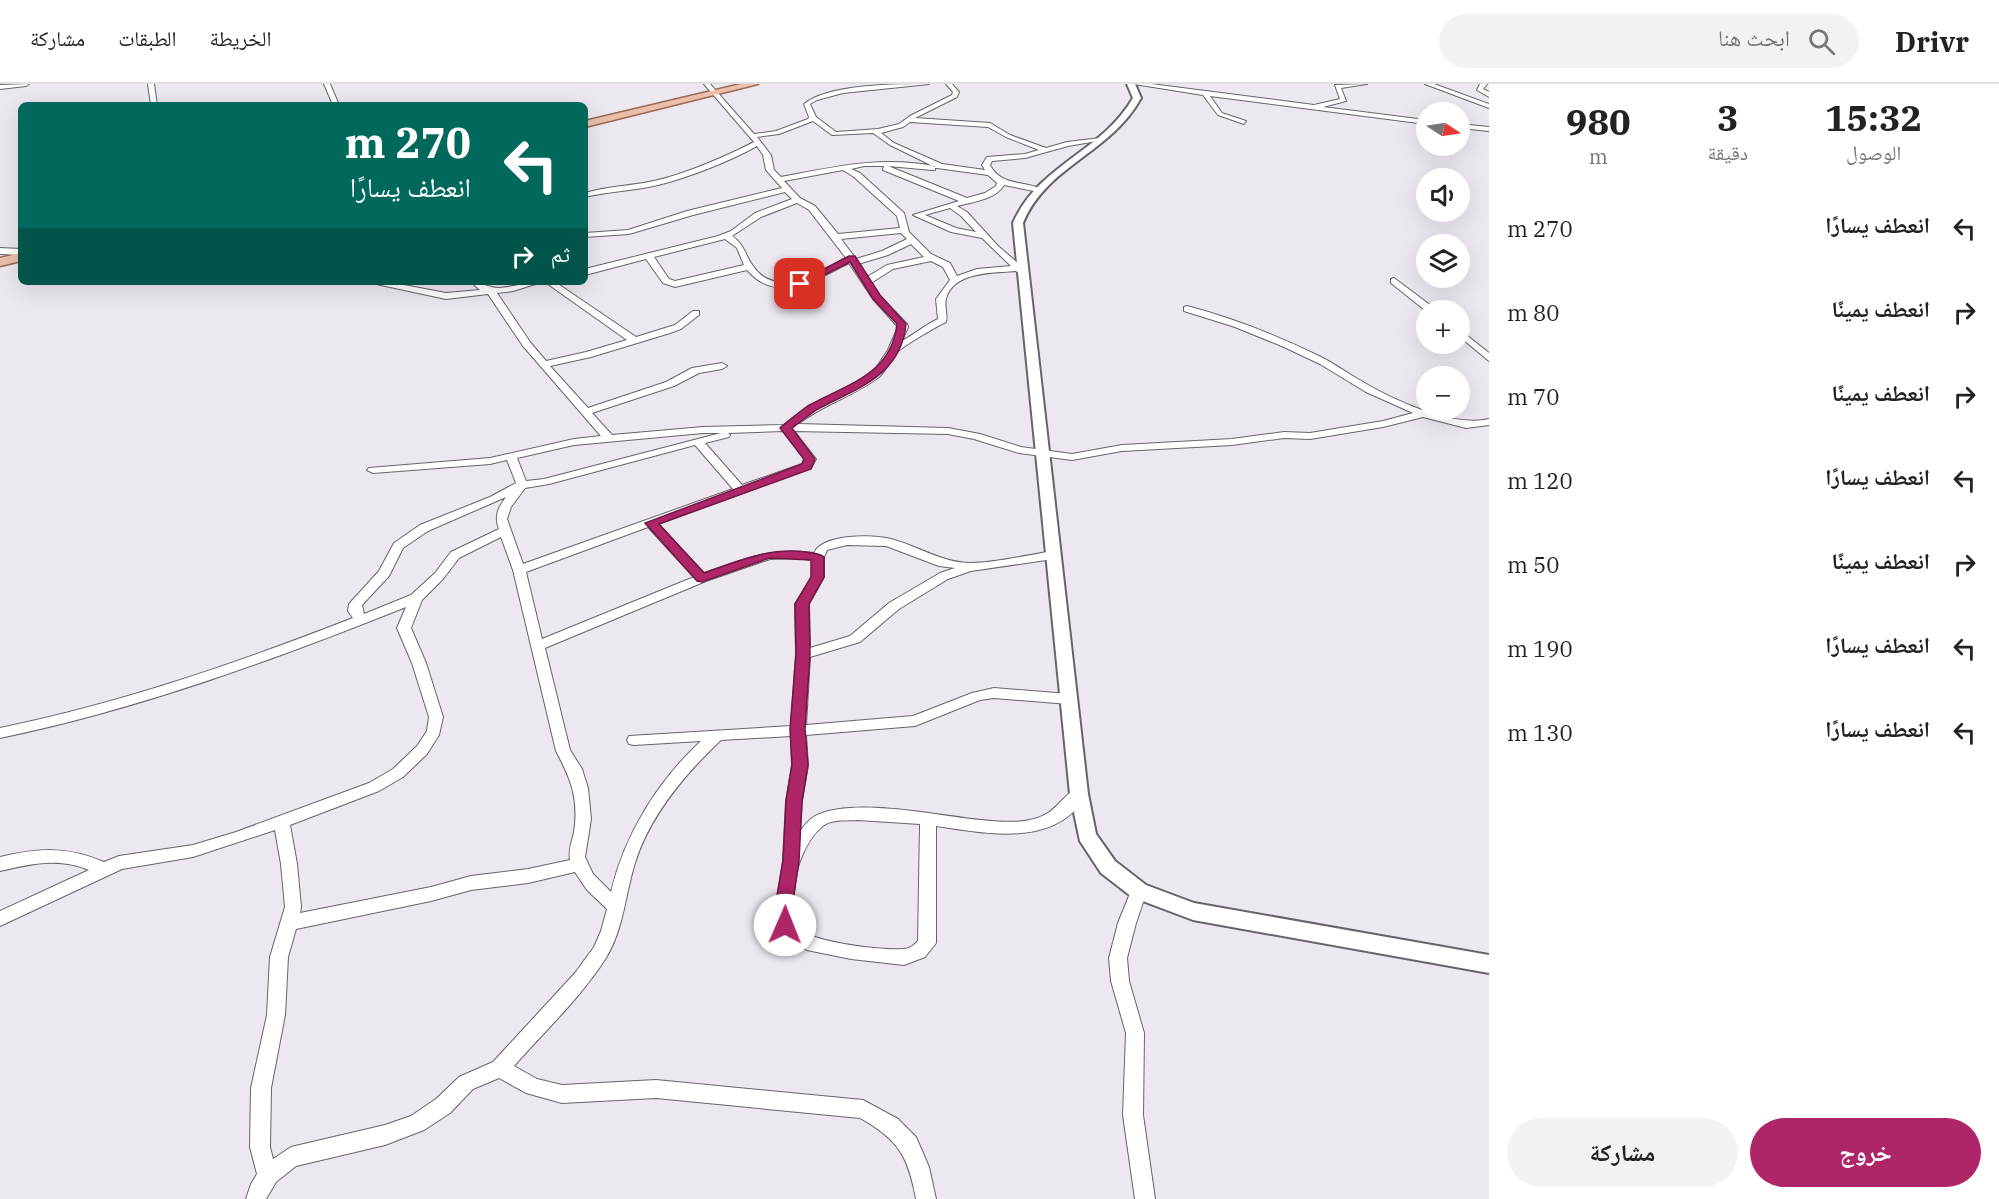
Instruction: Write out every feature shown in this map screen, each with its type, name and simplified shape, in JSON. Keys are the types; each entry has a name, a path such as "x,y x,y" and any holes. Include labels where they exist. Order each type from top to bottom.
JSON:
{"main road":[{"path":"588,123 753,84"},
{"path":"0,262 18,258"}],"street":[{"path":"0,87 26,84"},
{"path":"151,84 154,102"},
{"path":"327,84 335,102"},
{"path":"707,84 755,139 766,155 770,170 797,200 812,208 819,219 837,237 866,282 903,327 887,363 866,382 812,408 786,428"},
{"path":"926,84 849,89 816,96 807,104 813,118 824,129 834,134 874,131 901,126 908,120 955,96 956,92 949,84"},
{"path":"1131,84 1137,98 1127,118 1039,190 1021,208 1018,223 1020,270 1043,454 1079,794 1087,836 1108,867 1139,891 1193,911 1489,964"},
{"path":"1137,84 1416,122"},
{"path":"1309,108 1344,100 1336,86 1364,84"},
{"path":"1428,84 1489,106"},
{"path":"1484,84 1479,89 1489,95"},
{"path":"1206,94 1220,114 1244,122"},
{"path":"588,194 603,190 648,185 737,154 755,139 777,133 813,118"},
{"path":"908,120 990,125 1008,136 1046,150"},
{"path":"1470,127 1489,129"},
{"path":"874,131 915,156 952,170"},
{"path":"1039,190 1001,182 990,173 986,165 990,159 1025,156 1067,144 1101,140"},
{"path":"779,180 876,163 990,173"},
{"path":"876,163 966,201"},
{"path":"844,168 857,175 901,216 904,230 912,240 932,258 947,265 954,280"},
{"path":"901,216 917,215 996,191 1000,188 1001,182"},
{"path":"588,234 629,232 690,213 787,189"},
{"path":"588,271 726,236 742,228 758,215 797,200"},
{"path":"951,205 964,214 982,236 1020,270"},
{"path":"917,215 954,230 982,236"},
{"path":"837,237 904,230"},
{"path":"726,236 744,249 749,267 757,276 770,283 792,285 807,282 853,260 885,253 912,240"},
{"path":"0,251 18,252"},
{"path":"649,257 666,281 675,284 749,267"},
{"path":"866,282 890,267 932,258"},
{"path":"893,350 919,335 927,327 943,320 941,299 954,280 977,272 1020,270"},
{"path":"1394,281 1418,300"},
{"path":"390,285 446,296 522,285"},
{"path":"478,285 483,290 491,291 526,344 609,439"},
{"path":"553,285 575,301 603,316 633,340"},
{"path":"1187,309 1224,319 1273,338 1330,365 1360,385 1416,409"},
{"path":"545,364 588,355 678,327 696,313"},
{"path":"1470,342 1489,358"},
{"path":"586,412 670,384 696,370 722,366"},
{"path":"373,470 490,461 540,448 609,439 703,430 786,428 862,427 948,431 1043,454 1072,457 1122,448 1232,442 1284,435 1310,436 1383,424 1416,416"},
{"path":"1450,420 1467,425 1489,422"},
{"path":"519,570 807,466 810,459 786,428"},
{"path":"361,620 355,611 356,604 385,573 398,546 424,528 494,499 521,485 545,482 747,430"},
{"path":"698,441 740,490"},
{"path":"511,456 520,475 521,485 505,507 501,519 519,570 563,751 575,766 580,779 582,830 577,856 582,871 617,909"},
{"path":"651,523 702,578"},
{"path":"0,733 64,720 193,683 416,598 439,576 455,555 505,531"},
{"path":"930,819 927,832 927,943 919,952 904,957 829,947 807,943 792,934 785,925 785,901 791,861 794,801 800,765 798,729 803,654 802,604 818,577 818,557 822,548 847,541 888,542 943,563 971,567"},
{"path":"539,645 702,578 769,555 797,554 818,557"},
{"path":"803,654 855,639 904,600 944,576 971,567 1053,555"},
{"path":"0,919 119,863 193,851 374,787 398,773 422,750 434,731 436,717 419,663 404,628 416,598"},
{"path":"634,741 857,727 915,721 977,696 994,693 1069,699"},
{"path":"256,1199 258,1191 268,1176 291,1157 386,1136 417,1123 443,1106 466,1083 500,1068 581,978 600,952 617,909 627,861 649,816 685,765 717,735"},
{"path":"791,861 814,825 823,818 840,815 930,819 1027,828 1054,819 1079,794"},
{"path":"268,1176 260,1147 261,1088 276,1015 279,957 292,908 289,864 281,821"},
{"path":"0,864 56,855 79,858 103,869"},
{"path":"288,923 471,884 528,876 580,864"},
{"path":"1139,891 1127,923 1118,958 1120,981 1135,1034 1133,1115 1145,1199"},
{"path":"500,1068 533,1087 562,1094 656,1089 863,1109 891,1124 911,1147 921,1169 926,1199"}],"route":[{"path":"785,925 794,801 800,765 798,729 803,654 802,604 818,577 818,557 797,554 769,555 702,578 651,523 807,466 810,459 786,428 812,408 852,391 866,382 887,363 903,327 876,297 852,258 800,284"}]}
